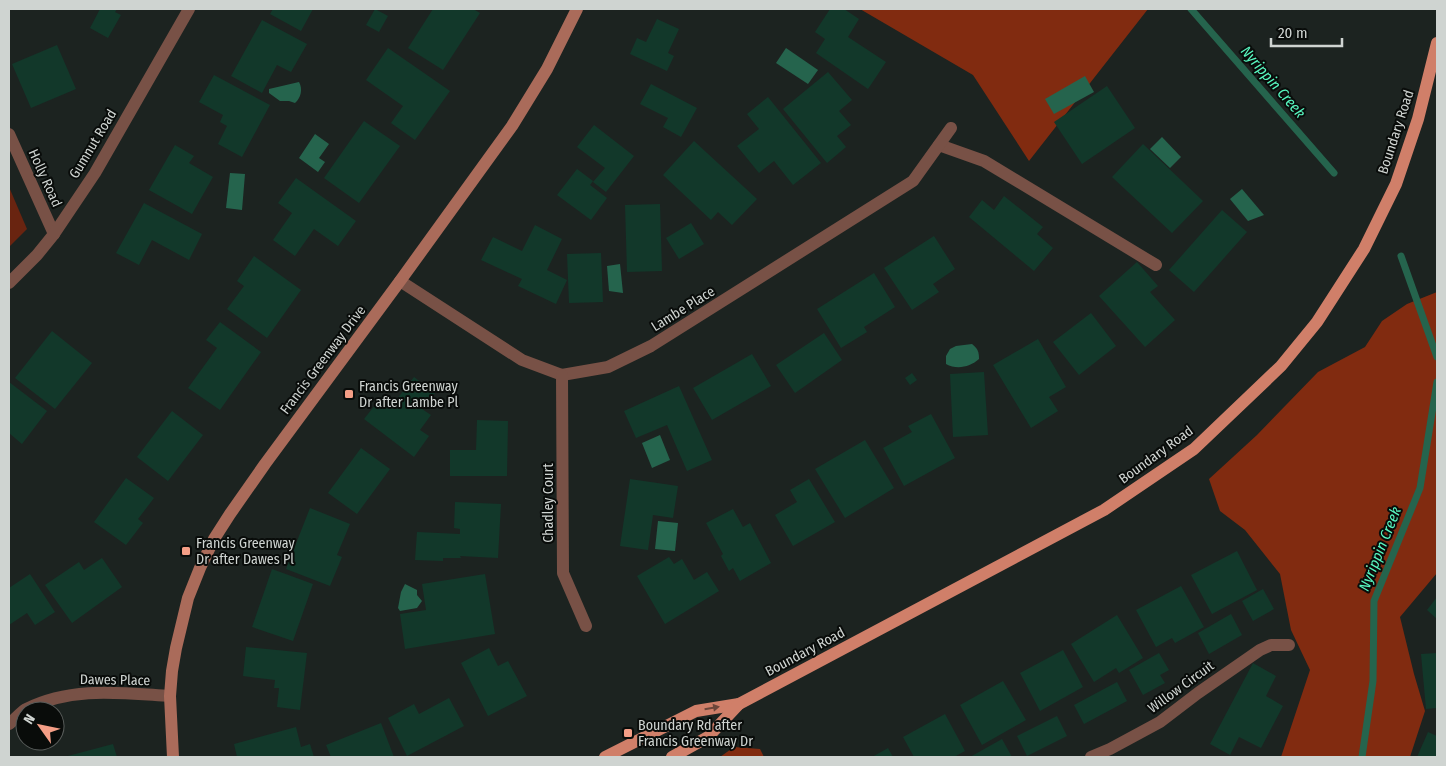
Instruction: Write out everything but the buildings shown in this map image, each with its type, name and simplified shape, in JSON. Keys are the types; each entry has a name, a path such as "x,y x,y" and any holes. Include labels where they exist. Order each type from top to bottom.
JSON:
{"main road":[{"name":"Francis Greenway Drive","path":"173,757 170,696 175,656 188,598 214,539 265,464 512,126 547,69 577,9"},
{"name":"Boundary Road","path":"672,757 708,738 740,704 1104,510 1194,449 1281,366 1317,322 1364,249 1396,184 1418,119 1437,43"},
{"name":"Boundary Road","path":"605,757 696,711 740,704"}],"street":[{"name":"Gumnut Road","path":"9,283 36,256 54,234 95,173 189,9"},
{"name":"Lambe Place","path":"562,375 608,367 651,346 913,181 951,128"},
{"name":"Holly Road","path":"9,134 54,234"},
{"path":"939,144 984,161 1156,265"},
{"path":"400,281 522,360 562,375"},
{"name":"Chadley Court","path":"562,375 563,573 586,626"},
{"name":"Willow Circuit","path":"1091,757 1160,722 1206,687 1260,650 1280,644 1289,645"},
{"name":"Dawes Place","path":"9,724 25,710 74,694 110,692 170,696"}],"shaded area":[{"path":"860,9 1148,9 1029,161 973,75"},
{"path":"786,48 818,70 808,84 776,63"},
{"path":"1085,76 1094,92 1054,114 1045,99"},
{"path":"299,82 301,93 295,103 280,101 269,93 269,89"},
{"path":"315,134 329,144 319,158 325,162 318,172 299,158"},
{"path":"1162,137 1181,157 1170,168 1150,149"},
{"path":"230,173 245,174 242,210 226,208"},
{"path":"9,187 27,229 9,247"},
{"path":"1242,189 1264,215 1248,221 1230,199"},
{"path":"620,264 623,293 609,291 607,266"},
{"path":"1437,292 1437,573 1400,617 1425,711 1410,757 1281,757 1310,670 1291,630 1280,574 1245,530 1220,511 1209,479 1257,435 1318,372 1365,347 1382,321 1407,304"},
{"path":"972,344 977,349 979,359 968,366 959,367 946,364 946,356 950,349 956,346"},
{"path":"660,435 670,460 652,468 642,443"},
{"path":"658,521 678,523 675,551 655,549"},
{"path":"405,584 417,590 417,595 422,601 417,608 400,611 398,608 401,592"},
{"path":"734,747 760,749 764,757 720,757"}],"waterway":[{"name":"Nyrippin Creek","path":"1191,9 1334,173"},
{"name":"Nyrippin Creek","path":"1401,256 1437,357"},
{"name":"Nyrippin Creek","path":"1362,757 1373,681 1374,601 1420,488 1437,382"}],"place":[{"name":"Francis Greenway Dr after Lambe Pl","path":"349,394"},
{"name":"Francis Greenway Dr after Dawes Pl","path":"186,551"},
{"name":"Boundary Rd after Francis Greenway Dr","path":"628,733"}]}
